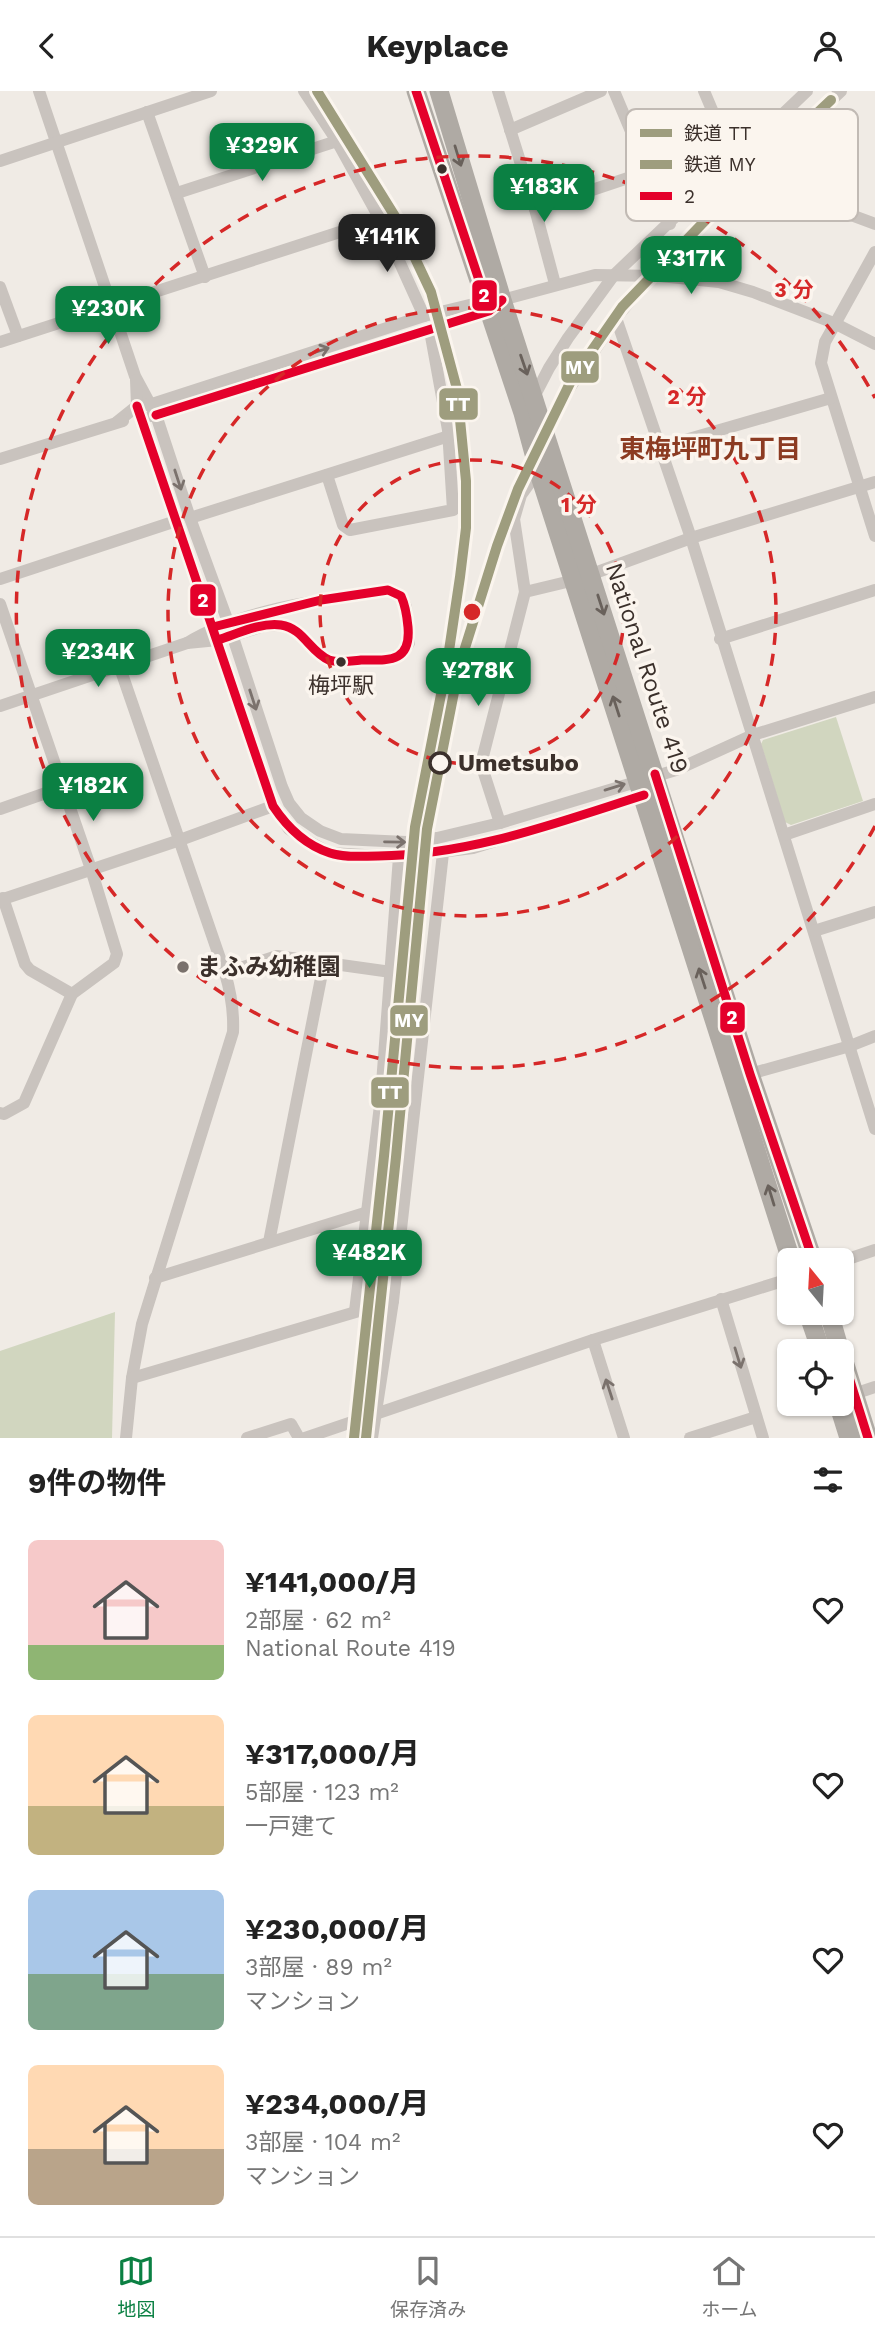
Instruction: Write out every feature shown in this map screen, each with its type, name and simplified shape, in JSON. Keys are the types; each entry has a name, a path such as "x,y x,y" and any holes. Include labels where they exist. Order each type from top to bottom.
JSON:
{"highway":[{"name":"National Route 419","path":"416,91 492,304 534,397 583,577 649,784 787,1248"},
{"name":"National Route 419","path":"439,91 492,304 540,476 583,577"},
{"name":"National Route 419","path":"649,784 809,1248"},
{"path":"854,1413 868,1438"},
{"path":"847,1416 849,1438"}],"street":[{"path":"39,91 135,376 139,412 273,806 289,829 330,853 399,857 443,853 503,839 649,784 753,735 875,697"},
{"path":"0,161 211,91"},
{"path":"304,91 337,141 380,219 424,316"},
{"path":"498,91 555,284"},
{"path":"510,130 580,95 601,91"},
{"path":"614,91 626,121"},
{"path":"704,91 712,109"},
{"path":"788,109 807,91"},
{"path":"822,109 841,91"},
{"path":"147,112 205,277"},
{"path":"177,193 337,141"},
{"path":"535,209 626,179"},
{"path":"858,218 875,224"},
{"path":"0,342 380,219"},
{"path":"545,433 566,392 616,318 652,275 705,221"},
{"path":"534,397 568,338 614,275 670,223"},
{"path":"875,252 834,323 825,342 821,363 875,536"},
{"path":"0,459 117,422 139,412 429,331 492,304 555,284 595,275 652,275 719,282 834,323 875,344"},
{"path":"0,287 18,336"},
{"path":"154,409 424,316 492,304"},
{"path":"616,318 691,538 720,639 753,735 875,1129"},
{"path":"327,475 343,525 351,530 453,510 449,436 429,331"},
{"path":"135,376 154,409 190,518 229,622 282,787 289,803 301,818 320,831 341,839 406,842 462,834 649,784"},
{"path":"661,447 831,398"},
{"path":"190,518 449,436"},
{"path":"500,823 481,764 526,592 514,519 521,495 531,481 540,476"},
{"path":"526,592 583,577 691,538 875,482"},
{"path":"0,579 176,521"},
{"path":"0,706 216,633 229,622 321,600 388,590 401,596 406,607 409,643 403,653 386,660 331,661 320,655 298,632 282,625 264,626 232,635 216,633"},
{"path":"720,639 875,590"},
{"path":"0,604 91,869 117,954 114,963 72,995 24,1103 12,1111 0,1113"},
{"path":"119,665 233,1002 233,1032 142,1324 132,1378 126,1438"},
{"path":"0,809 63,787"},
{"path":"784,835 875,804"},
{"path":"72,995 30,970 25,964 2,899 180,841 273,806"},
{"path":"372,1438 393,1301 443,853"},
{"path":"355,1311 381,1097 399,857"},
{"path":"814,931 875,912"},
{"path":"225,973 276,956 391,972"},
{"path":"269,1242 324,963"},
{"path":"750,1074 850,1046 875,1036"},
{"path":"155,1278 368,1212 403,1205"},
{"path":"854,1257 875,1250"},
{"path":"312,1436 343,1432 374,1415 593,1340 777,1283"},
{"path":"721,1299 763,1438"},
{"path":"132,1378 393,1301"},
{"path":"593,1340 624,1438"},
{"path":"854,1396 875,1387"},
{"path":"690,1438 756,1417"},
{"path":"247,1438 291,1424 299,1438"}],"green space":[{"path":"836,717 863,801 791,825 785,822 761,744 763,740"},
{"path":"115,1312 112,1438 0,1438 0,1351"}],"rail line":[{"name":"TT","path":"317,91 396,218 431,292 457,389 466,481 466,528 460,577 447,664 415,827 354,1438"},
{"name":"MY","path":"821,109 831,100"},
{"name":"MY","path":"366,1438 427,829 459,667 518,489 572,379 622,307 705,221"}],"transit line":[{"name":"2","path":"416,91 486,301"},
{"name":"2","path":"156,415 489,311 502,300"},
{"name":"2","path":"137,406 273,806 284,821 305,840 321,850 348,856 446,850 513,836 644,795"},
{"name":"2","path":"213,627 321,600 388,590 401,596 408,627 408,639 402,653 381,660 329,660 301,635 281,625 257,627 218,640"},
{"name":"2","path":"655,774 750,1074 809,1248"},
{"name":"2","path":"854,1393 868,1438"}],"place":[{"name":"梅坪駅","path":"341,662"},
{"name":"Umetsubo","path":"440,763"},
{"name":"まふみ幼稚園","path":"183,967"}],"district":[{"name":"東梅坪町九丁目","path":"710,449"}]}
